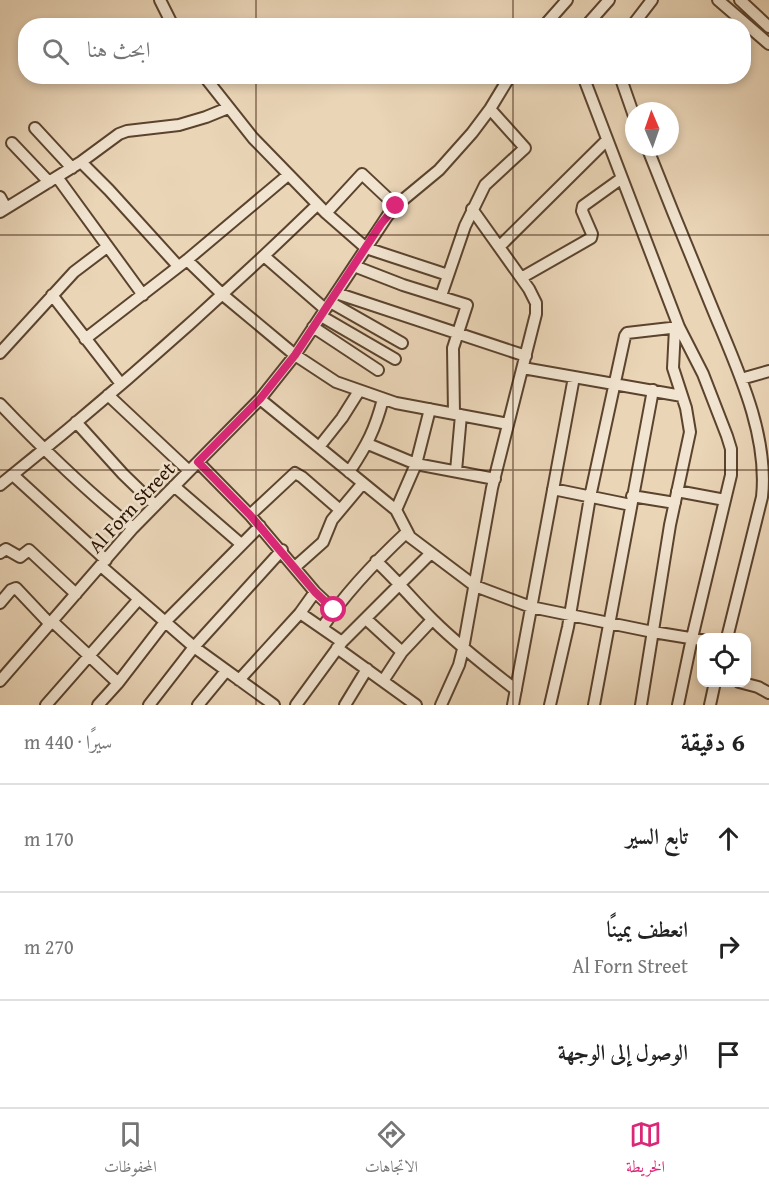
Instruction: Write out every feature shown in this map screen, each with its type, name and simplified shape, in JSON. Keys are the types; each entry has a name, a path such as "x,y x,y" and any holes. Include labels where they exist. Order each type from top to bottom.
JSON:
{"street":[{"path":"160,0 169,18"},
{"path":"551,18 567,0"},
{"path":"593,18 609,0"},
{"path":"638,18 652,0"},
{"path":"718,0 739,18"},
{"path":"740,0 769,27"},
{"path":"751,28 769,44"},
{"path":"210,84 253,138 288,175 321,209 366,248 448,275"},
{"name":"Al Forn Street","path":"0,681 133,528 260,399 295,355 381,224 396,206 439,170 472,133 505,84"},
{"path":"585,84 677,327 689,342 731,448 731,475 698,633"},
{"path":"623,84 629,102"},
{"path":"0,197 3,210 77,165 126,131 179,126 228,108"},
{"path":"441,296 472,209 485,185 525,148 490,109"},
{"path":"35,128 109,190 183,263 295,355 326,376 383,399 508,424"},
{"path":"498,247 607,140"},
{"path":"12,144 53,180 143,295"},
{"path":"651,156 741,379 759,428 763,451 766,498 728,633"},
{"path":"0,485 45,450 223,296 264,256 362,174 396,206"},
{"path":"85,339 183,263 288,175"},
{"path":"521,278 591,238 592,234 582,211 583,206 622,178"},
{"path":"441,705 464,649 495,479 536,314 536,303 521,278 472,209"},
{"path":"0,353 81,266 107,248"},
{"path":"264,256 395,359"},
{"path":"354,266 403,285 467,305 453,355 458,414 456,471"},
{"path":"52,295 121,384"},
{"path":"328,305 458,334 526,356"},
{"path":"328,305 402,343"},
{"path":"313,327 378,370"},
{"path":"550,705 570,614 590,497 626,334 677,327"},
{"path":"641,705 677,491 690,432 688,417 673,368 677,327"},
{"path":"523,368 682,396"},
{"path":"741,379 769,371"},
{"path":"513,705 574,377"},
{"path":"594,705 653,390"},
{"path":"319,447 342,418 359,391"},
{"path":"108,395 189,471"},
{"path":"260,399 396,510 410,537 475,586 531,607 697,639 678,705"},
{"path":"349,472 368,444 383,399"},
{"path":"0,404 45,450 102,503 133,528"},
{"path":"396,510 416,464 430,409"},
{"path":"76,422 123,474 155,505"},
{"path":"368,444 416,464 495,479"},
{"path":"198,462 250,515 282,550 315,592 334,610"},
{"path":"250,515 295,473 339,510"},
{"path":"13,475 165,622 274,705"},
{"path":"295,567 323,542 328,526 363,483"},
{"path":"174,486 241,544"},
{"path":"553,489 590,497 675,503"},
{"path":"677,491 725,500"},
{"path":"105,703 165,622 260,526"},
{"path":"322,628 334,610 376,561 407,532"},
{"path":"0,553 6,549 20,557 29,550 76,594"},
{"path":"149,705 194,646 282,550"},
{"path":"296,705 339,645 399,583 431,554"},
{"path":"376,561 432,620 516,690"},
{"path":"0,603 11,590 16,588 118,683"},
{"path":"239,680 300,613 315,592"},
{"path":"46,705 140,599"},
{"path":"300,613 322,628 367,669 411,704"},
{"path":"366,618 402,652"},
{"path":"383,681 402,652 432,620"},
{"path":"345,705 367,669"},
{"path":"198,705 226,670"},
{"path":"751,685 769,691"},
{"path":"710,705 714,687"}],"route":[{"path":"334,610 315,592 282,550 250,515 198,462 260,399 295,355 381,224 396,206"}]}
